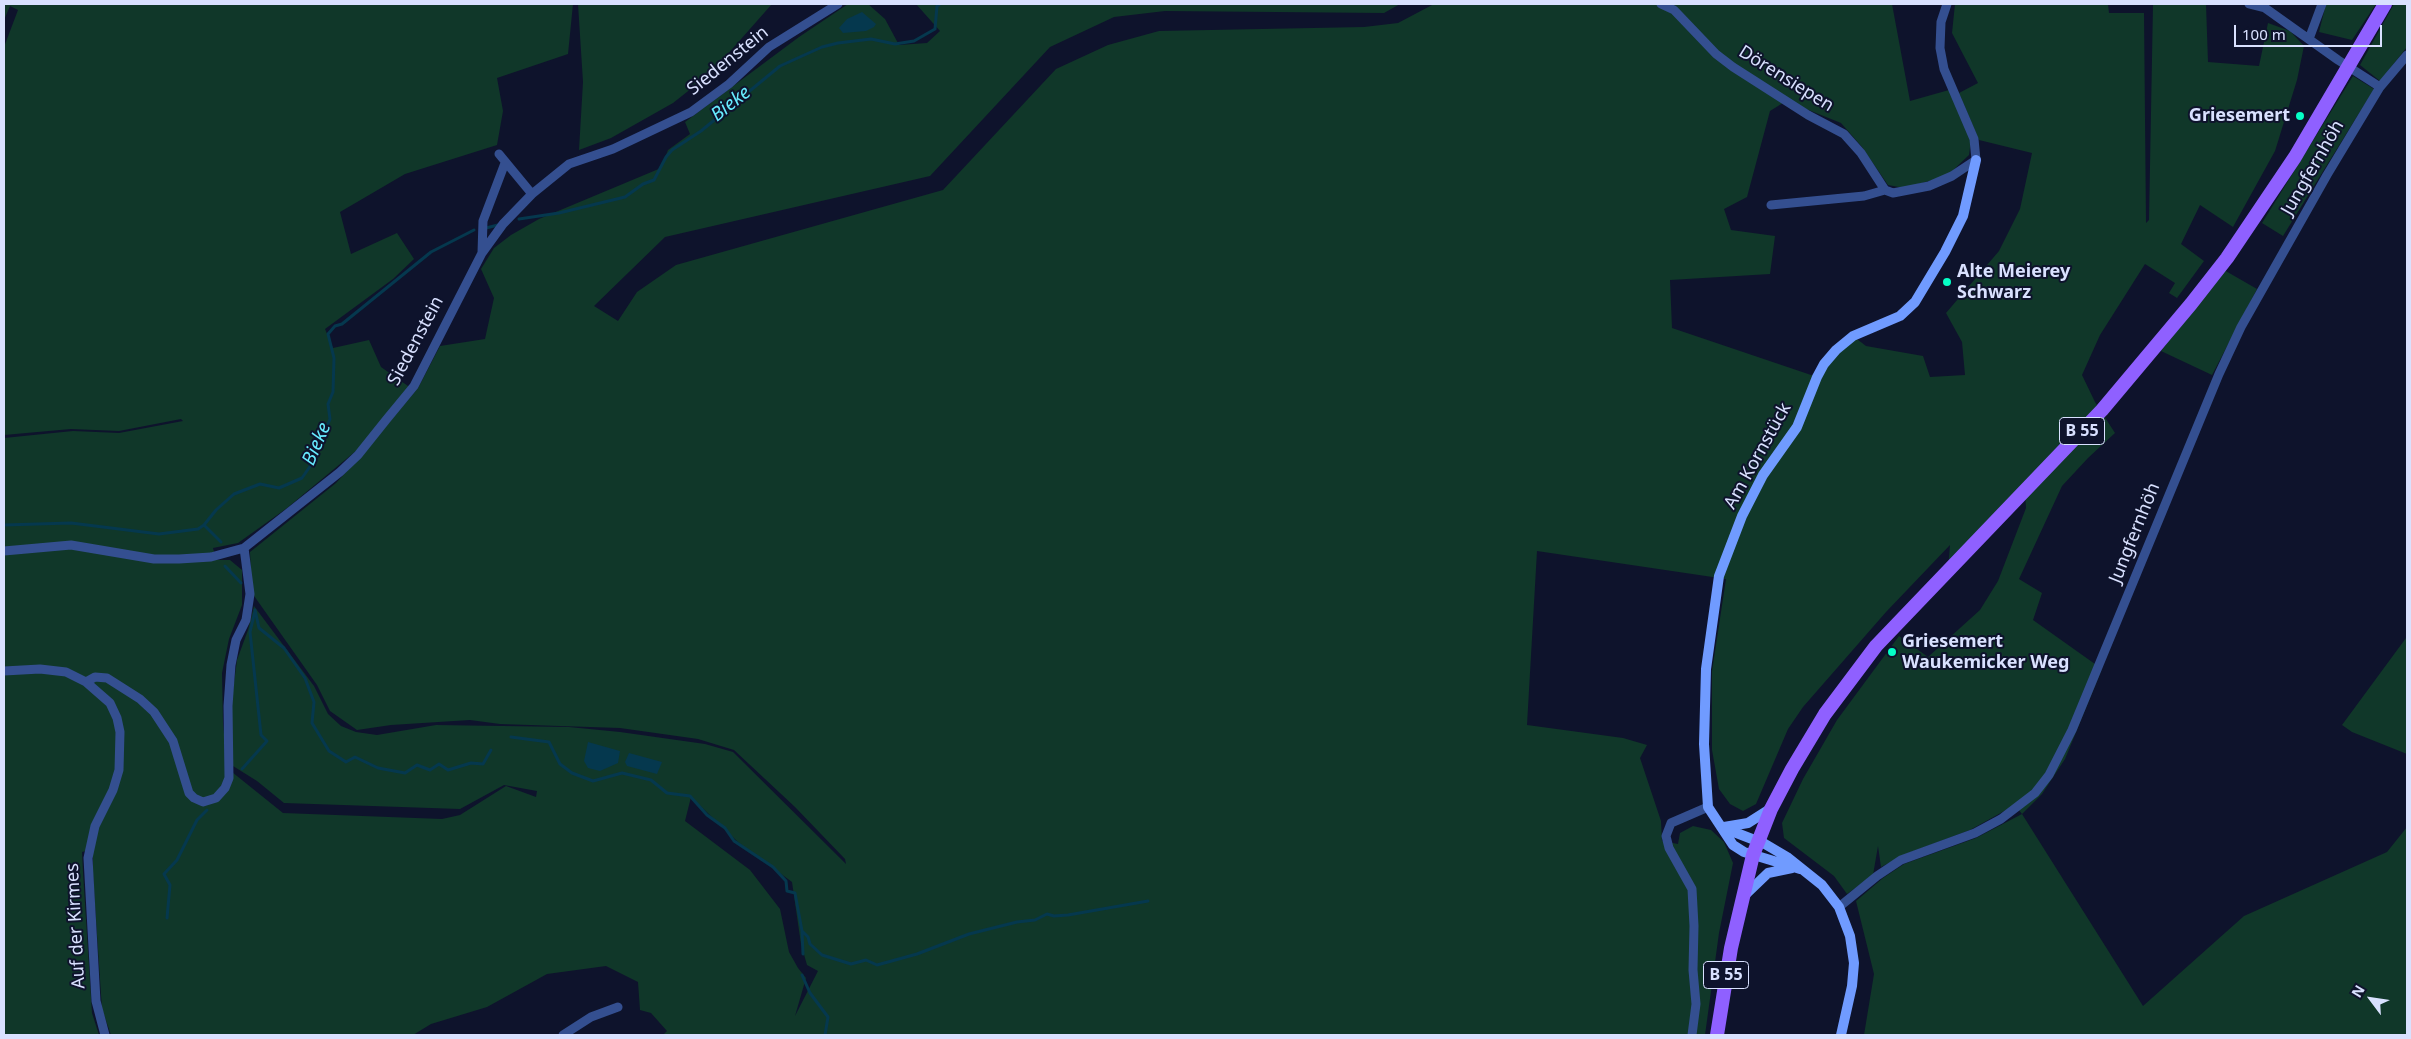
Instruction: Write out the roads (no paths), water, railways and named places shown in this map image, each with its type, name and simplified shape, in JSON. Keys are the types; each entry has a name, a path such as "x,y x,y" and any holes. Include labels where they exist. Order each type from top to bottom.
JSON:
{"main road":[{"name":"B 55","path":"1717,1035 1741,898 1756,848 1771,809 1820,721 1876,646 2102,410 2191,304 2227,258 2294,157 2385,4"}],"street":[{"name":"Siedenstein","path":"244,548 346,466 392,414 414,386 482,253 503,224 532,194 569,164 613,149 691,112 729,84 769,47 838,4"},
{"name":"Dörensiepen","path":"1661,4 1674,10 1716,54 1733,67 1808,115 1844,134 1861,153 1885,190"},
{"path":"1771,205 1864,196 1885,190 1893,193 1905,192 1929,186 1952,176 1976,160 1974,139 1944,69 1940,48 1941,22 1947,4"},
{"path":"2250,4 2265,8 2380,86"},
{"path":"2310,39 2322,4"},
{"name":"Jungfernhöh","path":"1839,907 1882,872 1901,860 1975,833 2001,819 2035,793 2049,775 2072,730 2234,343 2314,198 2380,86 2407,55"},
{"path":"498,154 532,194"},
{"name":"Am Kornstück","path":"1841,1035 1852,986 1854,963 1850,936 1839,907 1822,885 1800,869 1756,848 1733,845 1708,807 1704,744 1706,670 1711,622 1719,576 1742,516 1763,475 1797,426 1817,377 1836,350 1853,336 1900,316 1915,302 1945,252 1963,216 1976,160"},
{"path":"482,253 483,221 506,163"},
{"path":"4,551 71,545 154,559 179,560 211,557 244,548 250,594 246,620 236,640 230,665 228,706 229,778 225,788 216,798 203,802 194,798 190,793 173,741 154,712 140,699 108,678 95,677 86,682"},
{"name":"Auf der Kirmes","path":"4,671 40,669 66,672 86,682 110,703 120,732 119,770 113,790 95,826 88,858 96,1002 105,1035"},
{"path":"1692,1035 1696,1004 1693,970 1694,926 1692,889 1669,848 1666,836 1671,823 1708,807"},
{"path":"1721,827 1748,823 1771,809"},
{"path":"1741,898 1768,873 1780,869 1800,869"},
{"path":"563,1035 591,1017 618,1007"}],"water":[{"path":"862,12 876,24 874,27 866,31 843,33 839,28 847,19"},
{"path":"588,742 620,751 618,763 600,771 588,768 584,761"},
{"path":"629,753 662,762 657,774 627,766 625,762"}],"waterway":[{"name":"Bieke","path":"519,219 559,213 625,197 643,184 654,180 666,157 672,150 701,131 780,66 822,47 838,43 871,39 895,44 914,41 935,29 937,6 940,4"},
{"name":"Bieke","path":"486,228 498,225"},
{"name":"Bieke","path":"4,525 71,523 159,534 198,529 234,494 260,484 279,488 302,478 311,465 330,419 328,404 333,392 334,358 328,334 335,326 342,324 431,252 474,230"},
{"path":"204,525 221,542"},
{"path":"225,566 241,583"},
{"path":"255,610 259,628 284,648 305,678 314,702 312,723 329,751 346,762 355,757 378,768 405,773 417,765 430,770 439,764 448,770 471,763 483,764 491,750"},
{"path":"242,769 267,741 261,735 250,632 255,611"},
{"path":"511,737 549,742 560,764 572,773 593,781 622,773 651,780 667,793 690,796 707,815 725,828 734,841 773,867 786,881 787,891 795,893 802,931 803,954"},
{"path":"167,918 170,885 164,874 177,860 197,820 207,810"},
{"path":"802,931 808,937 810,944 822,955 851,964 866,960 877,965 917,954 969,934 1017,922 1035,920 1047,914 1054,916 1068,915 1148,901"},
{"path":"802,975 810,993 828,1017 825,1035"}],"place":[{"name":"Griesemert","path":"2300,116"},
{"name":"Alte Meierey Schwarz","path":"1947,282"},
{"name":"Griesemert Waukemicker Weg","path":"1892,652"}]}
